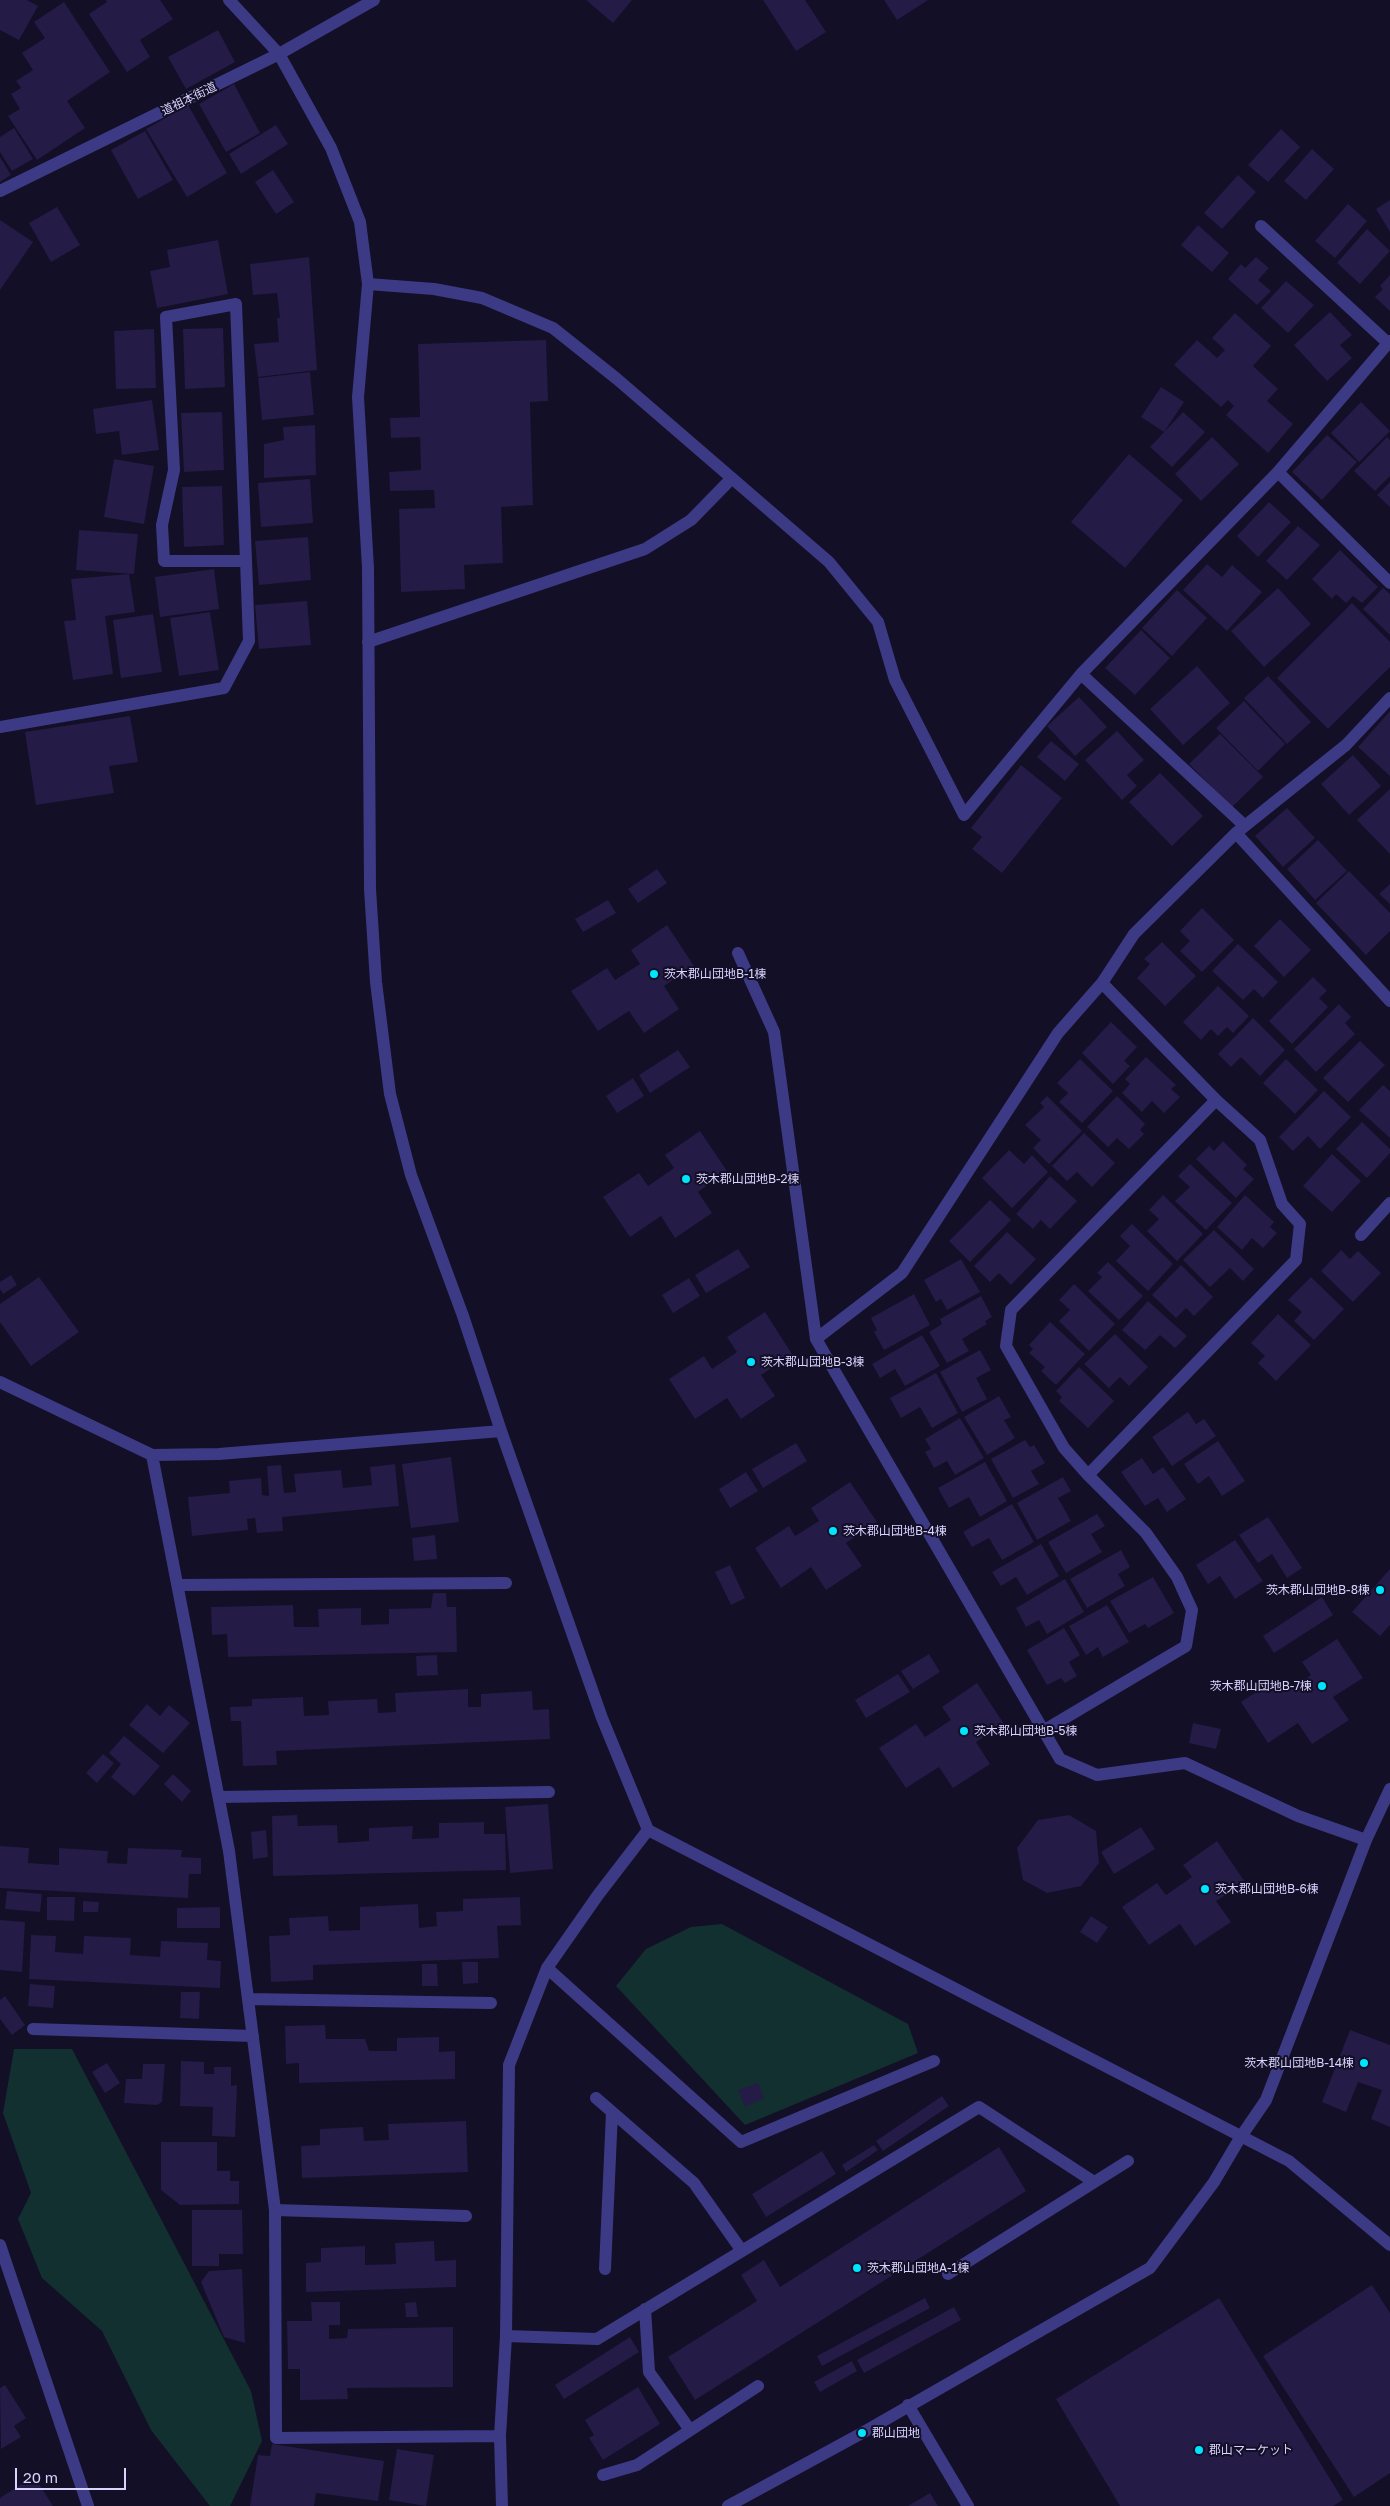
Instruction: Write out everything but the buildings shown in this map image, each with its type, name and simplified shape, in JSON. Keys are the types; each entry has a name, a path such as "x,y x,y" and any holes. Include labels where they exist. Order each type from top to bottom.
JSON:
{"street":[{"path":"229,0 279,54 331,148 360,222 368,284 358,396 368,568 370,889 376,982 390,1094 411,1175 463,1316 602,1718 648,1830 1240,2138 1289,2161 1390,2244"},
{"name":"道祖本街道","path":"0,191 279,54 374,0"},
{"path":"368,284 434,289 482,298 553,328 617,379 829,562 878,622 895,680 964,815 1081,674 1278,472 1389,342 1261,226"},
{"path":"0,727 224,688 249,641 246,561 236,304 166,317 174,470 162,525 164,561 246,561"},
{"path":"1278,472 1390,583"},
{"path":"368,642 645,549 690,520 732,478"},
{"path":"1081,674 1241,830 1390,1001"},
{"path":"816,1339 902,1273 1058,1033 1102,982 1134,934 1241,830 1346,744 1390,698"},
{"path":"738,953 774,1032 816,1339 1060,1759 1097,1775 1184,1763 1298,1816 1366,1840"},
{"path":"1088,1475 1296,1260 1300,1224 1282,1204 1260,1140 1216,1100 1102,982"},
{"path":"1043,1731 1186,1646 1192,1610 1177,1577 1146,1533 1064,1448 1006,1346 1011,1310 1216,1100"},
{"path":"1361,1235 1390,1203"},
{"path":"0,1382 152,1455 219,1454 501,1430"},
{"path":"152,1455 229,1851 275,2210 276,2438 500,2436"},
{"path":"178,1585 506,1583"},
{"path":"728,2506 1150,2268 1214,2182 1240,2138 1266,2100 1366,1840 1390,1789"},
{"path":"219,1797 549,1792"},
{"path":"502,2506 500,2436 506,2336 510,2065 547,1968 598,1895 648,1830"},
{"path":"547,1968 741,2142 934,2061"},
{"path":"248,1999 491,2003"},
{"path":"33,2028 253,2036"},
{"path":"596,2098 694,2183 742,2251"},
{"path":"506,2336 598,2339 979,2107 1094,2182"},
{"path":"605,2268 612,2112"},
{"path":"948,2274 1128,2161"},
{"path":"275,2210 466,2216"},
{"path":"0,2246 88,2506"},
{"path":"645,2310 649,2372 690,2430"},
{"path":"603,2475 637,2465 758,2386"},
{"path":"908,2405 968,2506"}],"green space":[{"path":"722,1924 908,2024 918,2053 745,2125 616,1986 646,1949 691,1927"},
{"path":"14,2049 72,2049 251,2391 262,2441 230,2506 210,2506 151,2430 102,2331 42,2278 18,2219 31,2193 3,2113"}],"place":[{"name":"茨木郡山団地B-1棟","path":"654,974"},
{"name":"茨木郡山団地B-2棟","path":"686,1179"},
{"name":"茨木郡山団地B-3棟","path":"751,1362"},
{"name":"茨木郡山団地B-4棟","path":"833,1531"},
{"name":"茨木郡山団地B-8棟","path":"1380,1590"},
{"name":"茨木郡山団地B-7棟","path":"1322,1686"},
{"name":"茨木郡山団地B-5棟","path":"964,1731"},
{"name":"茨木郡山団地B-6棟","path":"1205,1889"},
{"name":"茨木郡山団地B-14棟","path":"1364,2063"},
{"name":"茨木郡山団地A-1棟","path":"857,2268"},
{"name":"郡山団地","path":"862,2433"},
{"name":"郡山マーケット","path":"1199,2450"}]}
